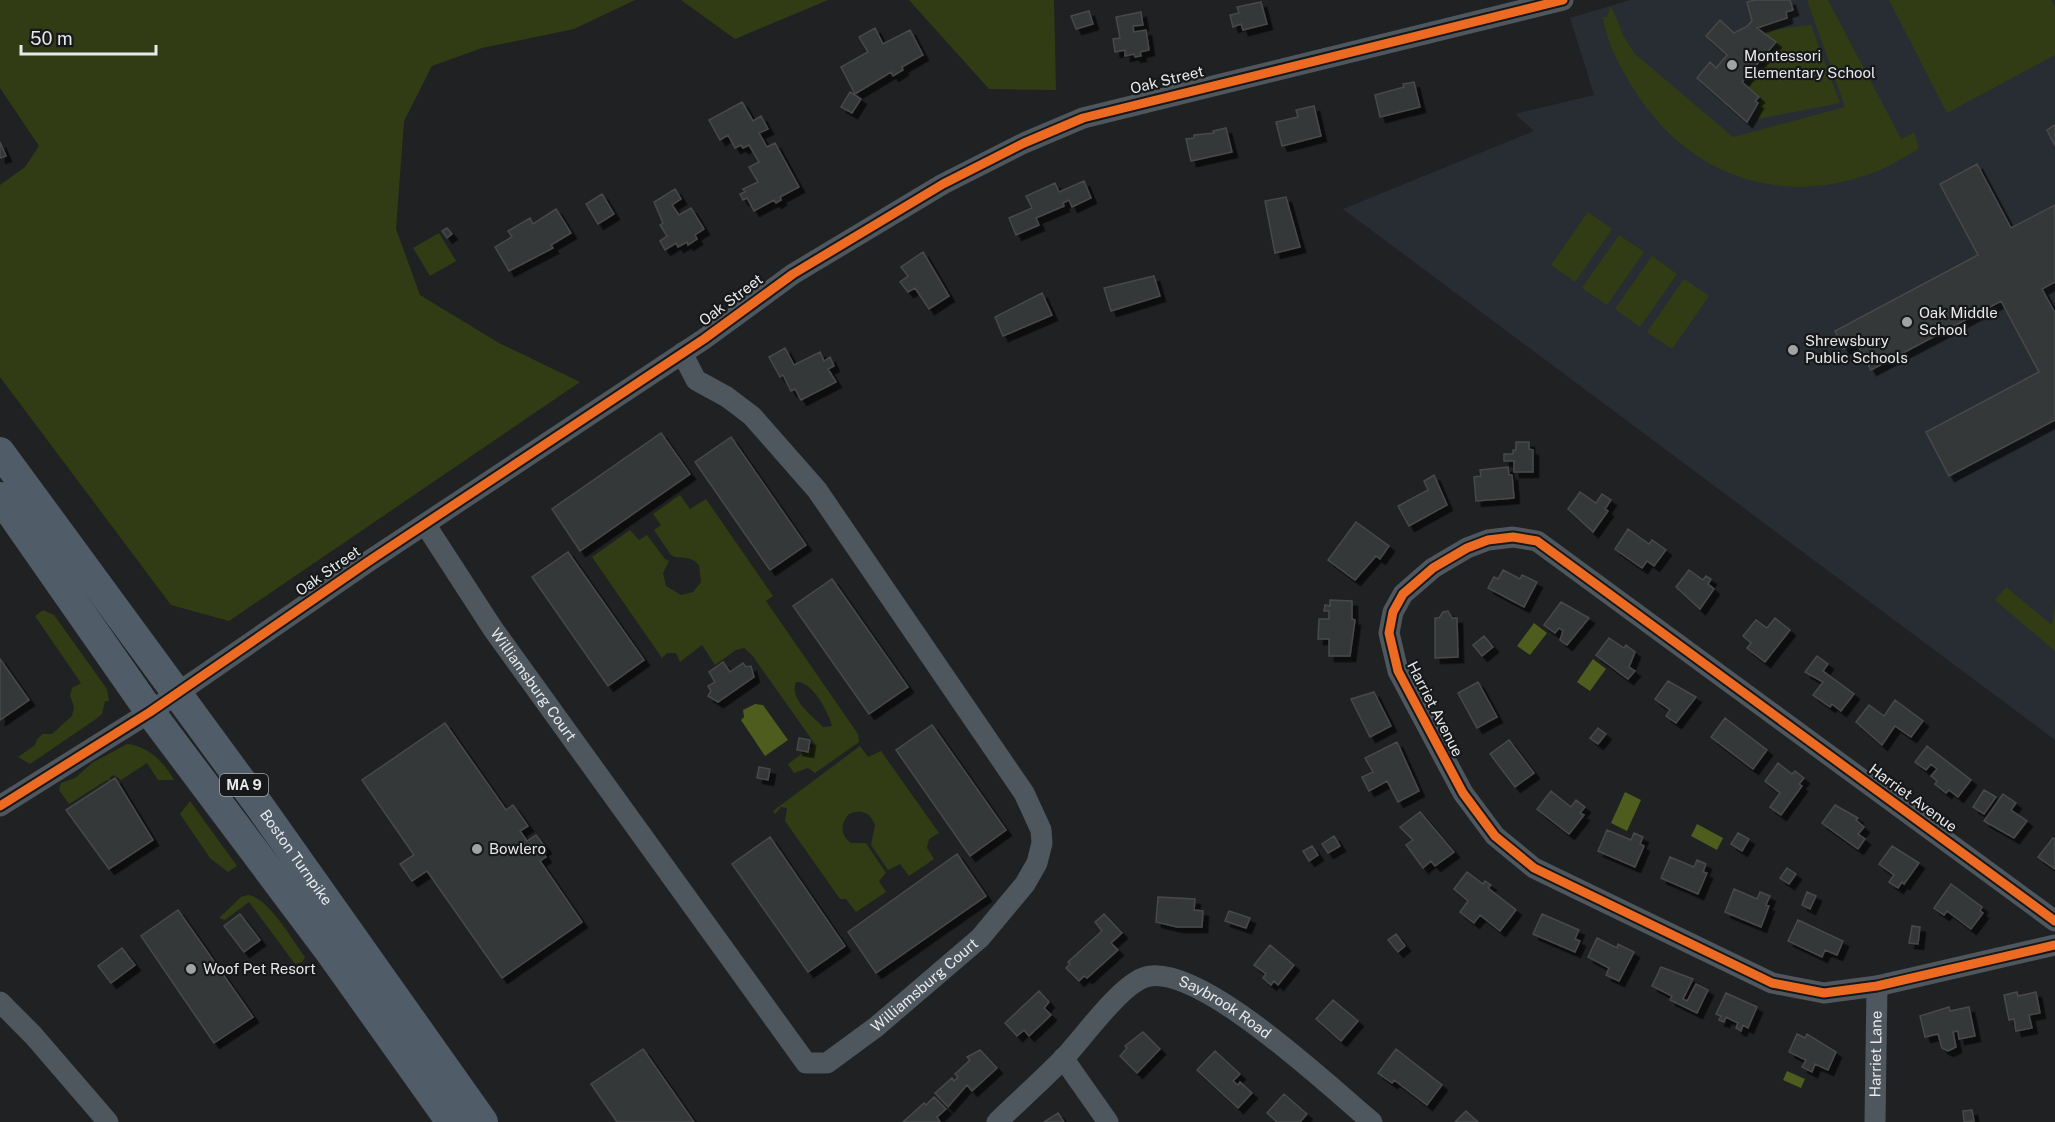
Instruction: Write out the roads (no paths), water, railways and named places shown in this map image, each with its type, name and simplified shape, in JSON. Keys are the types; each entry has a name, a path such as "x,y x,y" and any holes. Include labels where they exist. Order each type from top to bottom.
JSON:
{"highway":[{"name":"Boston Turnpike","path":"0,452 177,692 483,1122"},
{"name":"Boston Turnpike","path":"0,497 150,712 330,952 451,1122"}],"street":[{"name":"Oak Street","path":"0,806 150,712 425,524 682,353 793,274 931,191 1060,126 1143,102 1563,0"},
{"name":"Williamsburg Court","path":"425,524 493,629 806,1063 826,1063 876,1026 980,938 1025,884 1037,863 1042,843 1041,830 1024,793 817,490 752,416 727,397 696,380 682,353"},
{"name":"Harriet Avenue","path":"2055,921 1537,541 1513,537 1488,540 1467,548 1433,568 1403,594 1393,612 1389,633 1398,669 1463,793 1485,826 1502,842 1545,874 1773,983 1824,993 1877,986 2055,945"},
{"name":"Saybrook Road","path":"998,1122 1063,1059 1124,991 1142,978 1155,975 1187,982 1233,1008 1372,1122"},
{"name":"Harriet Lane","path":"1875,1122 1877,986"},
{"path":"0,1002 33,1035 108,1122"},
{"path":"1063,1059 1107,1122"}],"place":[{"name":"Montessori Elementary School","path":"1732,65"},
{"name":"Oak Middle School","path":"1907,322"},
{"name":"Shrewsbury Public Schools","path":"1793,350"},
{"name":"Bowlero","path":"477,849"},
{"name":"Woof Pet Resort","path":"191,969"}]}
